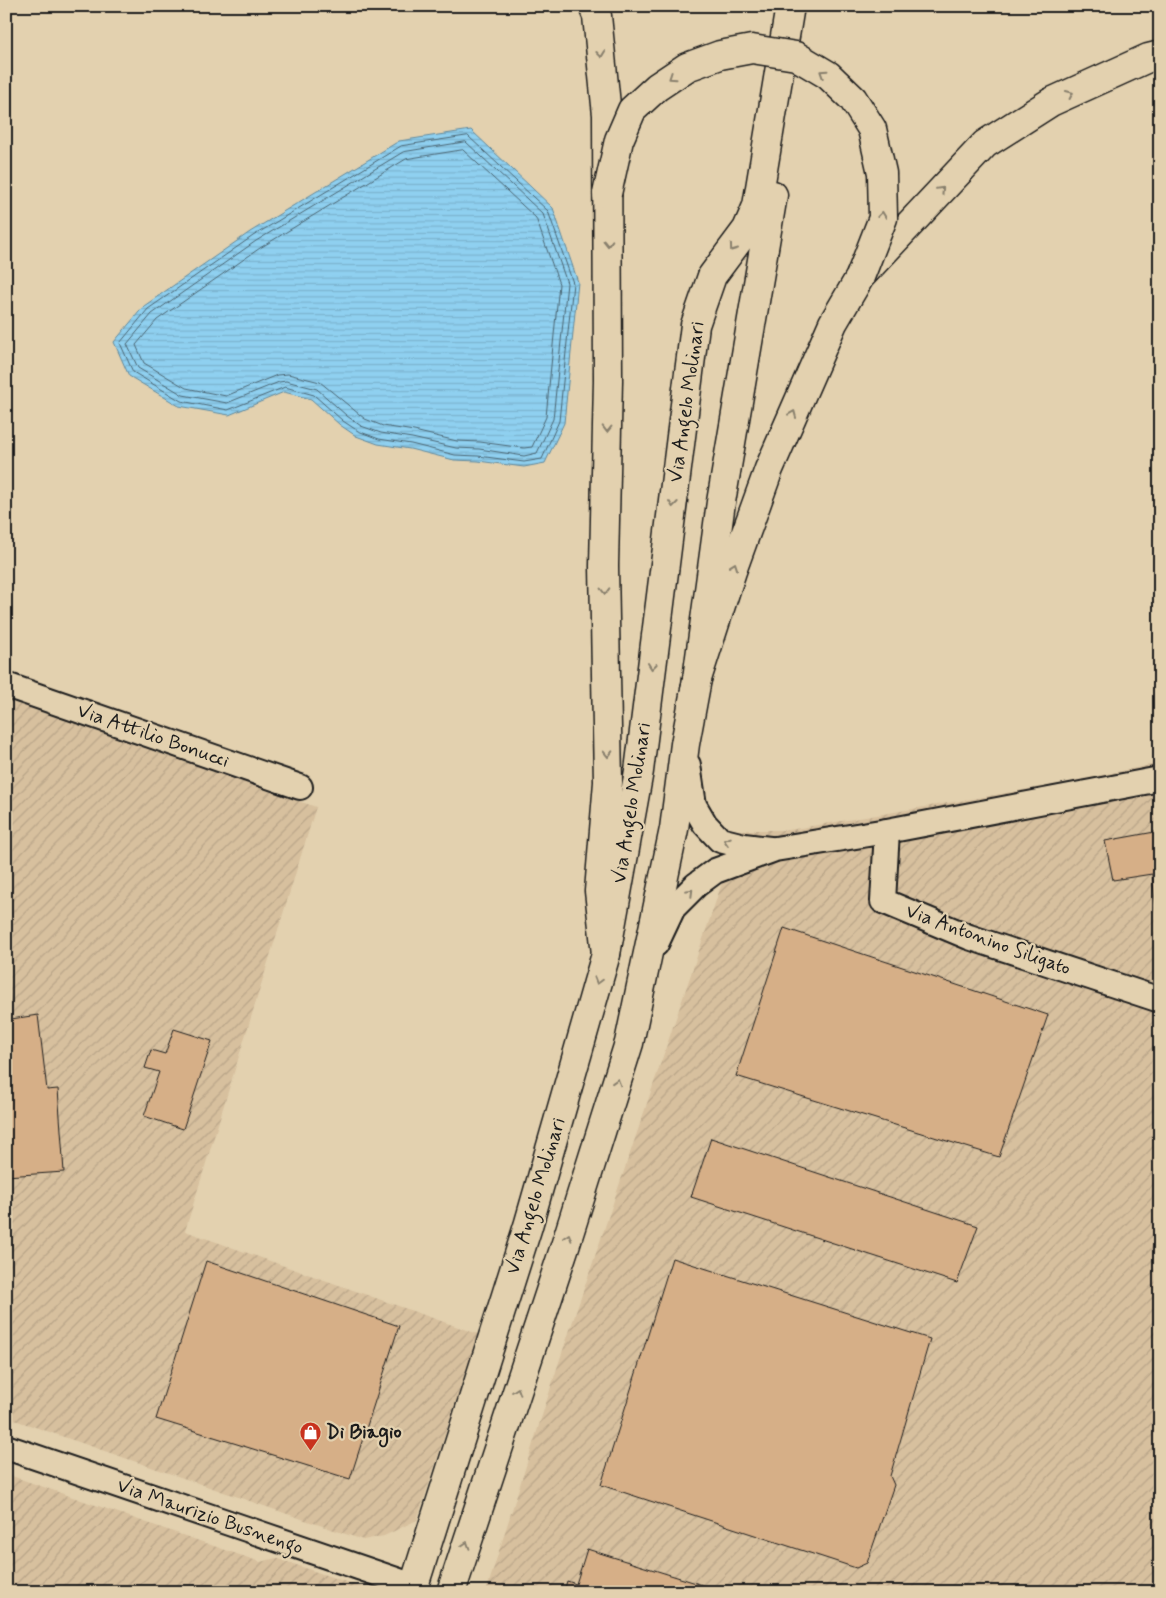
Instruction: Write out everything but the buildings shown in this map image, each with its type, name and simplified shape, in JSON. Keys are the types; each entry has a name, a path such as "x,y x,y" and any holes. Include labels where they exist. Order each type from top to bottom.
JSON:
{"street":[{"path":"593,6 597,16 607,115 608,380 604,566 608,782 599,891 606,954"},
{"name":"Via Angelo Molinari","path":"413,1589 528,1226 606,954 639,771 695,325 712,276 747,229 758,206 790,6"},
{"name":"Via Angelo Molinari","path":"451,1592 600,1137 629,1043 647,963 674,829 721,502 805,6"},
{"path":"607,194 619,140 632,110 657,87 687,67 720,55 752,49 796,56 828,75 847,93 853,99 872,129 882,173 883,218 860,277 833,322 769,469 732,571 697,679"},
{"path":"860,277 984,144 1051,102 1160,54"},
{"name":"Via Attilio Bonucci","path":"6,685 300,787"},
{"path":"685,744 694,805 705,824 720,840 744,846 775,849"},
{"path":"647,963 673,908 696,885 715,871 775,849 887,831 1160,779"},
{"name":"Via Antonino Siligato","path":"887,831 883,901 969,937 1160,1000"},
{"name":"Via Maurizio Busnengo","path":"6,1447 413,1589"}],"shaded area":[{"path":"6,700 316,807 185,1231 478,1334 417,1520 384,1536 363,1540 6,1417"},
{"path":"1160,763 1160,1592 486,1592 559,1362 740,830 789,830 1059,784"},
{"path":"6,1474 260,1562 276,1558 375,1592 6,1592"}],"water":[{"path":"471,130 553,208 578,282 564,423 545,463 524,467 454,460 410,449 378,444 356,436 340,425 311,399 284,392 229,415 179,406 129,376 114,342 144,306 250,232 399,141"}],"place":[{"name":"Di Biagio","path":"310,1451"}]}
